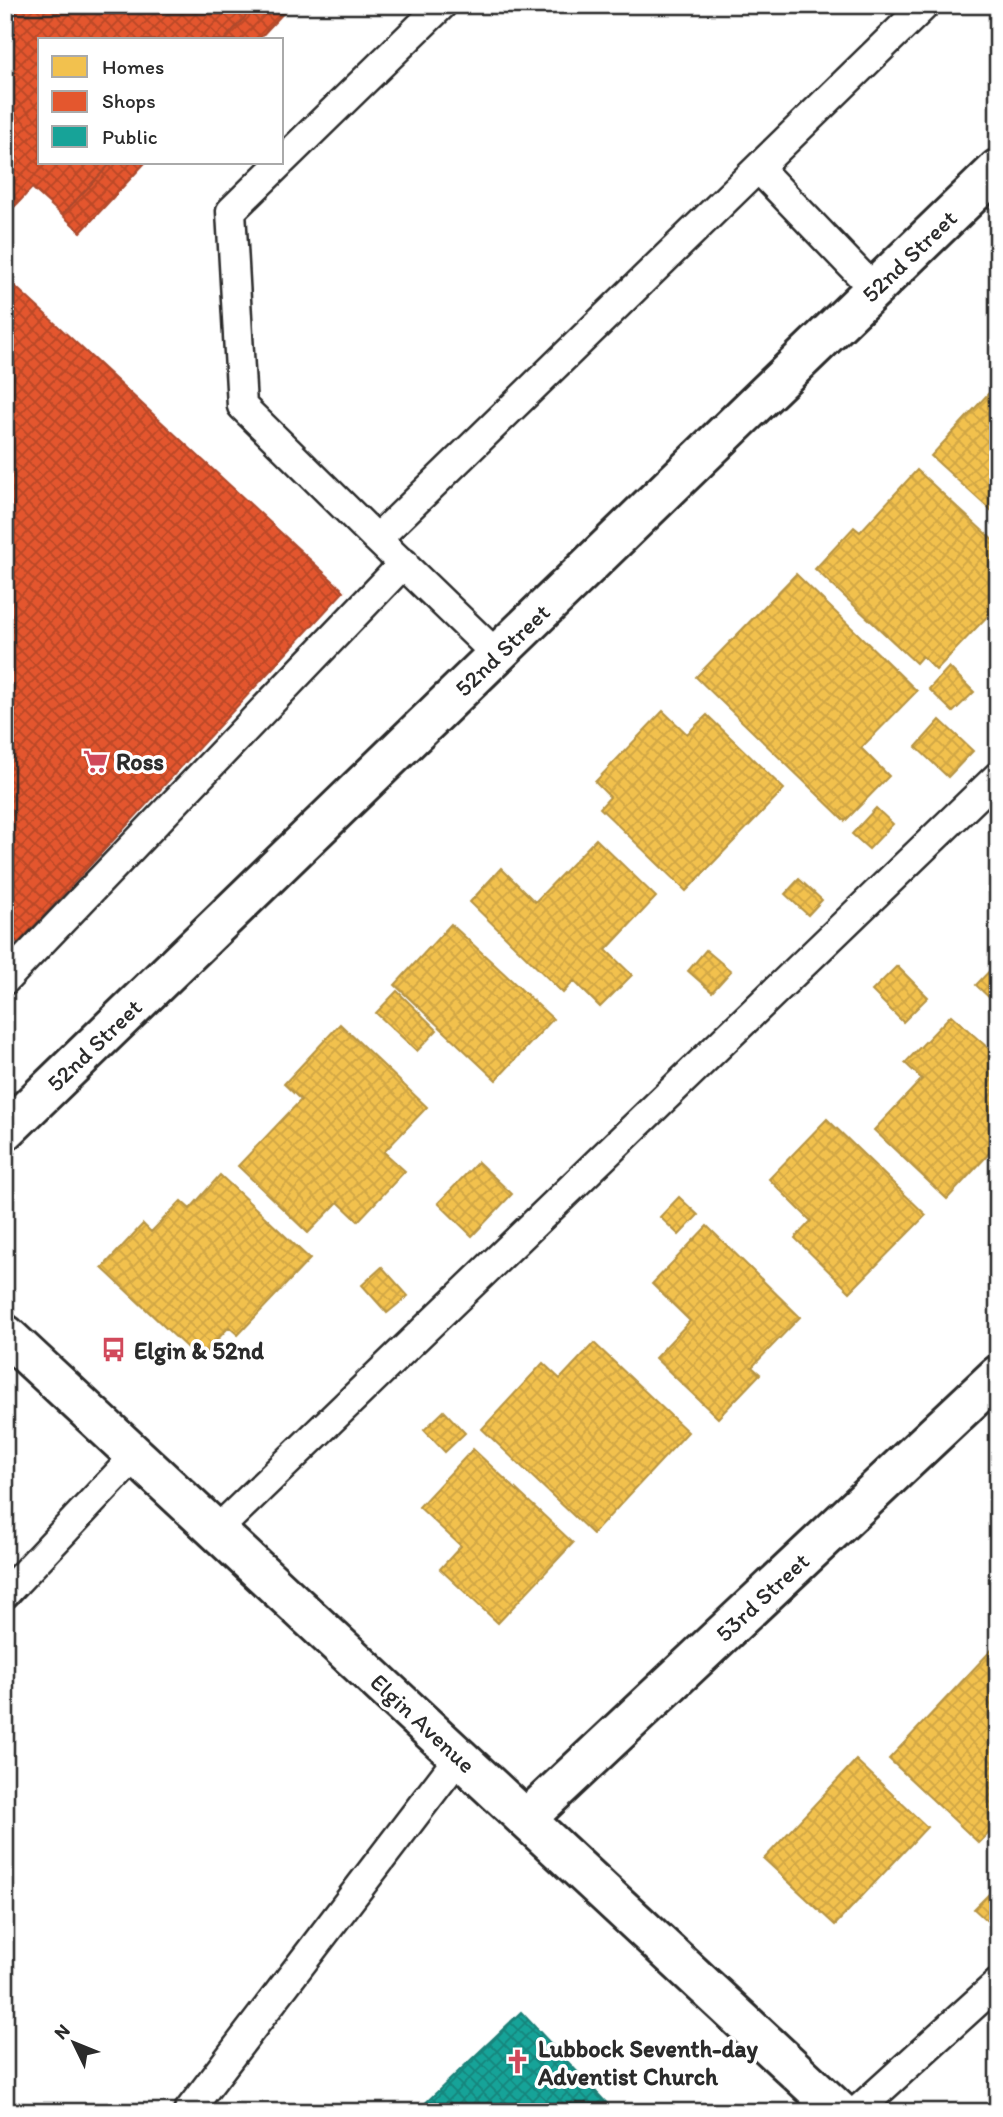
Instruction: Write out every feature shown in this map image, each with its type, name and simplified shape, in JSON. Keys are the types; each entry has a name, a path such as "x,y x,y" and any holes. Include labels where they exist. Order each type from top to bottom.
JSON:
{"street":[{"name":"52nd Street","path":"5,1131 998,169"},
{"name":"Elgin Avenue","path":"5,1334 840,2112"},
{"name":"53rd Street","path":"526,1819 998,1376"}],"lane":[{"path":"284,159 442,5"},
{"path":"377,539 925,5"},
{"path":"279,164 231,211 242,406 497,656"},
{"path":"758,168 874,289"},
{"path":"5,980 404,563"},
{"path":"216,1531 998,776"},
{"path":"5,1594 136,1455"},
{"path":"188,2112 459,1757"},
{"path":"856,2112 998,1983"}],"building: Homes":[{"path":"998,383 998,517 931,456"},
{"path":"917,470 998,545 998,605 936,670 922,656 916,663 815,569 854,527 860,532"},
{"path":"796,574 917,691 861,748 889,776 845,821 696,677"},
{"path":"949,667 974,692 953,712 929,689"},
{"path":"663,711 687,734 707,715 784,789 686,891 600,808 610,797 595,782"},
{"path":"940,720 973,751 948,777 916,747"},
{"path":"876,808 893,824 869,849 852,834"},
{"path":"596,839 656,897 606,950 632,975 600,1007 574,981 563,993 470,902 501,868 535,902"},
{"path":"799,879 822,900 808,915 785,894"},
{"path":"451,924 553,1019 496,1080 395,985"},
{"path":"706,950 731,971 712,992 688,971"},
{"path":"998,962 998,1006 976,985"},
{"path":"897,966 928,997 903,1022 872,991"},
{"path":"397,991 437,1030 417,1051 376,1013"},
{"path":"951,1015 998,1057 998,1144 947,1199 874,1130 922,1079 905,1063"},
{"path":"340,1024 427,1107 384,1152 405,1171 358,1221 338,1202 308,1233 238,1166 301,1100 284,1084"},
{"path":"827,1119 926,1215 850,1292 795,1238 811,1221 769,1179"},
{"path":"478,1162 512,1194 472,1236 438,1203"},
{"path":"220,1175 310,1259 238,1335 229,1327 199,1359 102,1268 143,1224 151,1232 181,1201 190,1209"},
{"path":"679,1197 698,1215 679,1235 660,1217"},
{"path":"707,1226 800,1317 752,1367 760,1374 718,1418 655,1358 690,1321 652,1284"},
{"path":"382,1267 408,1296 387,1313 362,1285"},
{"path":"594,1343 688,1432 593,1534 482,1429 543,1363 560,1379"},
{"path":"444,1411 465,1433 445,1452 424,1430"},
{"path":"473,1449 573,1543 498,1623 440,1569 461,1546 419,1507"},
{"path":"998,1643 998,1824 979,1843 889,1759"},
{"path":"856,1760 927,1827 835,1925 764,1859"},
{"path":"998,1885 998,1931 974,1909"}],"building: Shops":[{"path":"5,5 256,5 226,38 38,38 38,164 110,164 62,215 32,188 18,203 5,192"},
{"path":"256,5 291,5 260,38 226,38"},
{"path":"110,164 144,164 81,232 62,215"},
{"path":"5,192 18,203 5,216"},
{"name":"Ross","path":"5,277 344,591 18,943 5,932"}],"building: Public":[{"name":"Lubbock Seventh-day Adventist Church","path":"521,2012 615,2112 416,2112"}],"place":[{"name":"Ross","path":"96,761"},
{"name":"Elgin & 52nd","path":"114,1350"},
{"name":"Lubbock Seventh-day Adventist Church","path":"518,2062"}]}
